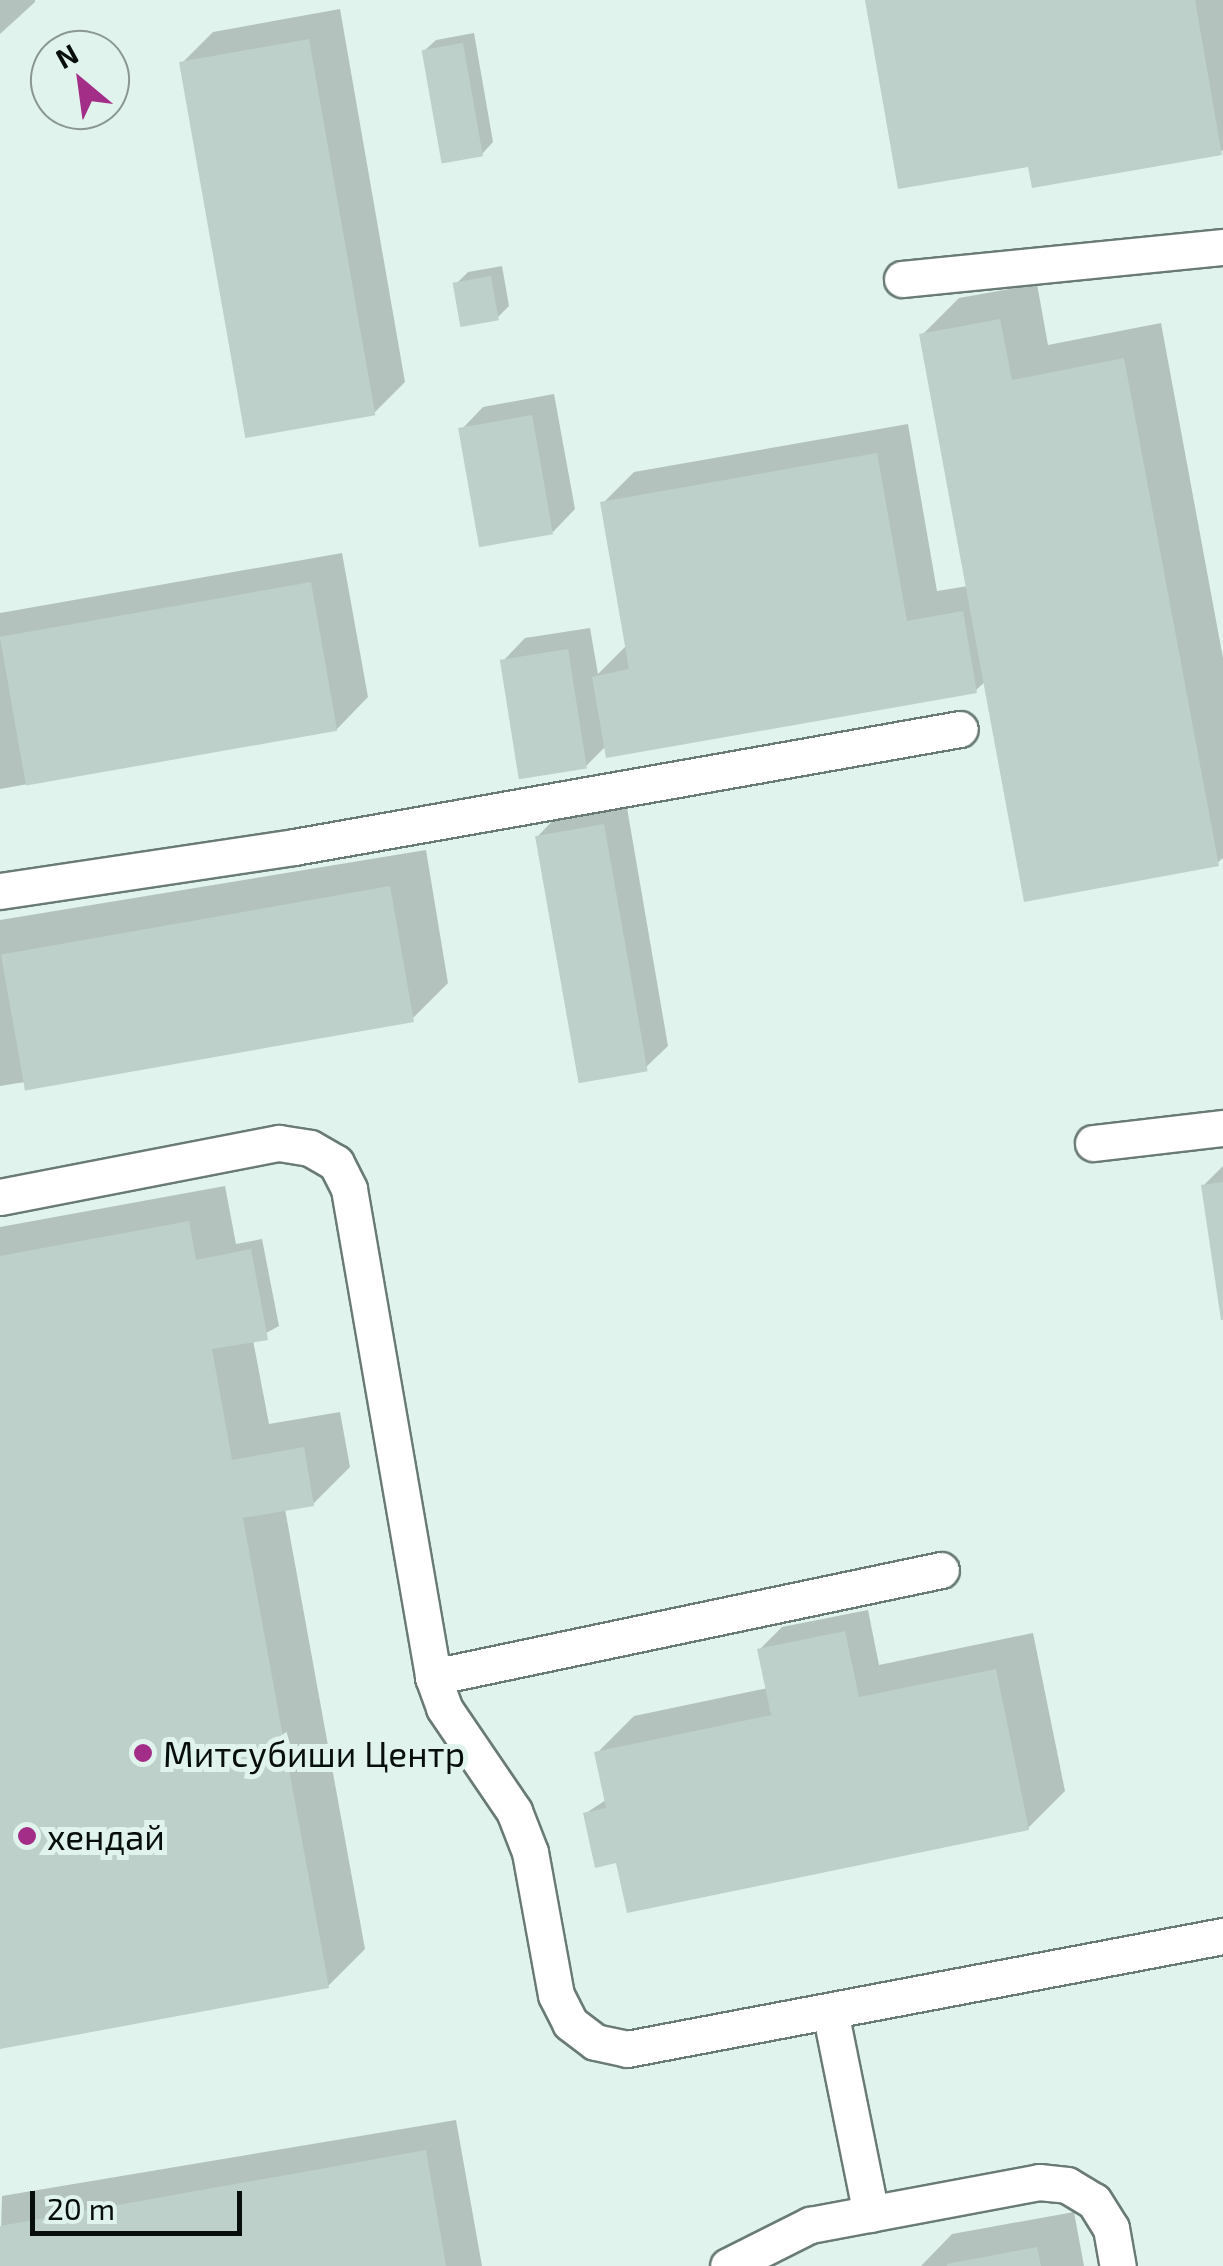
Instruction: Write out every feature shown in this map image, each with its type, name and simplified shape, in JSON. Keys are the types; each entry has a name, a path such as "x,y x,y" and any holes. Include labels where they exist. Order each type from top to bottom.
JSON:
{"lane":[{"path":"902,279 1223,247"},
{"path":"0,891 294,847 960,730"},
{"path":"1093,1143 1223,1128"},
{"path":"0,1197 280,1143 310,1148 336,1163 350,1189 433,1677 444,1708 514,1812 530,1852 556,1995 570,2022 595,2042 627,2049 1223,1936"},
{"path":"433,1677 941,1570"},
{"path":"830,2011 871,2214"},
{"path":"728,2266 810,2225 1039,2182 1068,2185 1102,2214 1118,2266"}],"building":[{"path":"865,0 1195,0 1222,155 1032,188 1028,167 898,189"},
{"path":"309,39 375,415 245,438 179,62"},
{"path":"463,43 483,156 442,164 422,50"},
{"path":"491,276 499,320 460,327 453,283"},
{"path":"1000,319 1012,380 1124,358 1219,866 1024,902 919,334"},
{"path":"532,415 553,534 479,547 458,428"},
{"path":"877,453 907,621 963,611 977,693 606,758 592,677 629,669 600,502"},
{"path":"311,582 337,731 26,786 0,637"},
{"path":"568,649 587,769 519,779 500,660"},
{"path":"604,824 648,1071 579,1083 535,836"},
{"path":"390,886 414,1022 25,1090 1,955"},
{"path":"1223,1182 1223,1320 1221,1320 1201,1185"},
{"name":"Митсубиши Центр","path":"189,1221 196,1260 251,1249 268,1340 212,1349 232,1460 304,1447 314,1506 243,1518 329,1988 0,2049 0,1256"},
{"path":"845,1631 859,1697 996,1669 1029,1830 627,1913 616,1863 595,1868 583,1813 606,1808 594,1752 771,1715 757,1649"},
{"path":"426,2150 446,2266 0,2266 0,2226"},
{"path":"1037,2247 1041,2266 947,2266 947,2264"}],"place":[{"name":"Митсубиши Центр","path":"143,1753"},
{"name":"хендай","path":"27,1836"}]}
